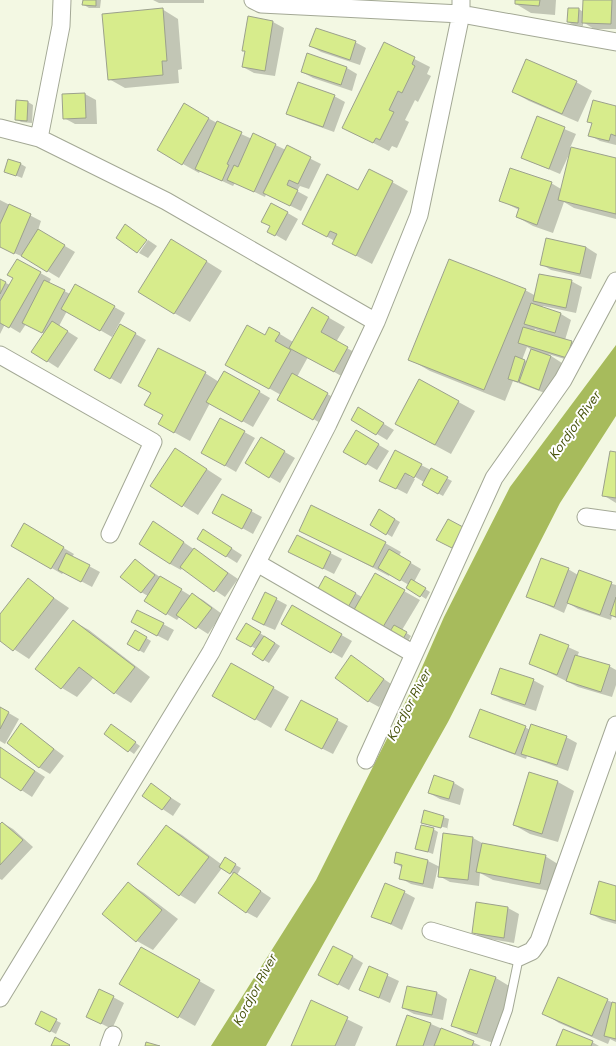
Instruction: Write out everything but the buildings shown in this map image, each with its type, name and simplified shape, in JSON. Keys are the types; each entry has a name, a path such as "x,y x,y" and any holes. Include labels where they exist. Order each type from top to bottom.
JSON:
{"street":[{"path":"39,138 62,26 62,0"},
{"path":"253,0 261,4 461,7 616,42"},
{"path":"0,998 211,652 328,424 376,322 420,215 461,7"},
{"path":"0,128 39,138 166,201 376,322"},
{"path":"366,760 494,478 563,380 616,281"},
{"path":"0,354 154,442 110,534"},
{"path":"586,517 616,521"},
{"path":"257,563 414,654"},
{"path":"431,931 519,957 532,951 539,941 616,725"}],"lane":[{"path":"495,1046 508,1010 519,957"}],"water":[{"name":"Kordjor River","path":"616,345 616,416 560,503 448,722 266,1046 211,1046 316,880 416,681 444,617 510,487"}]}
